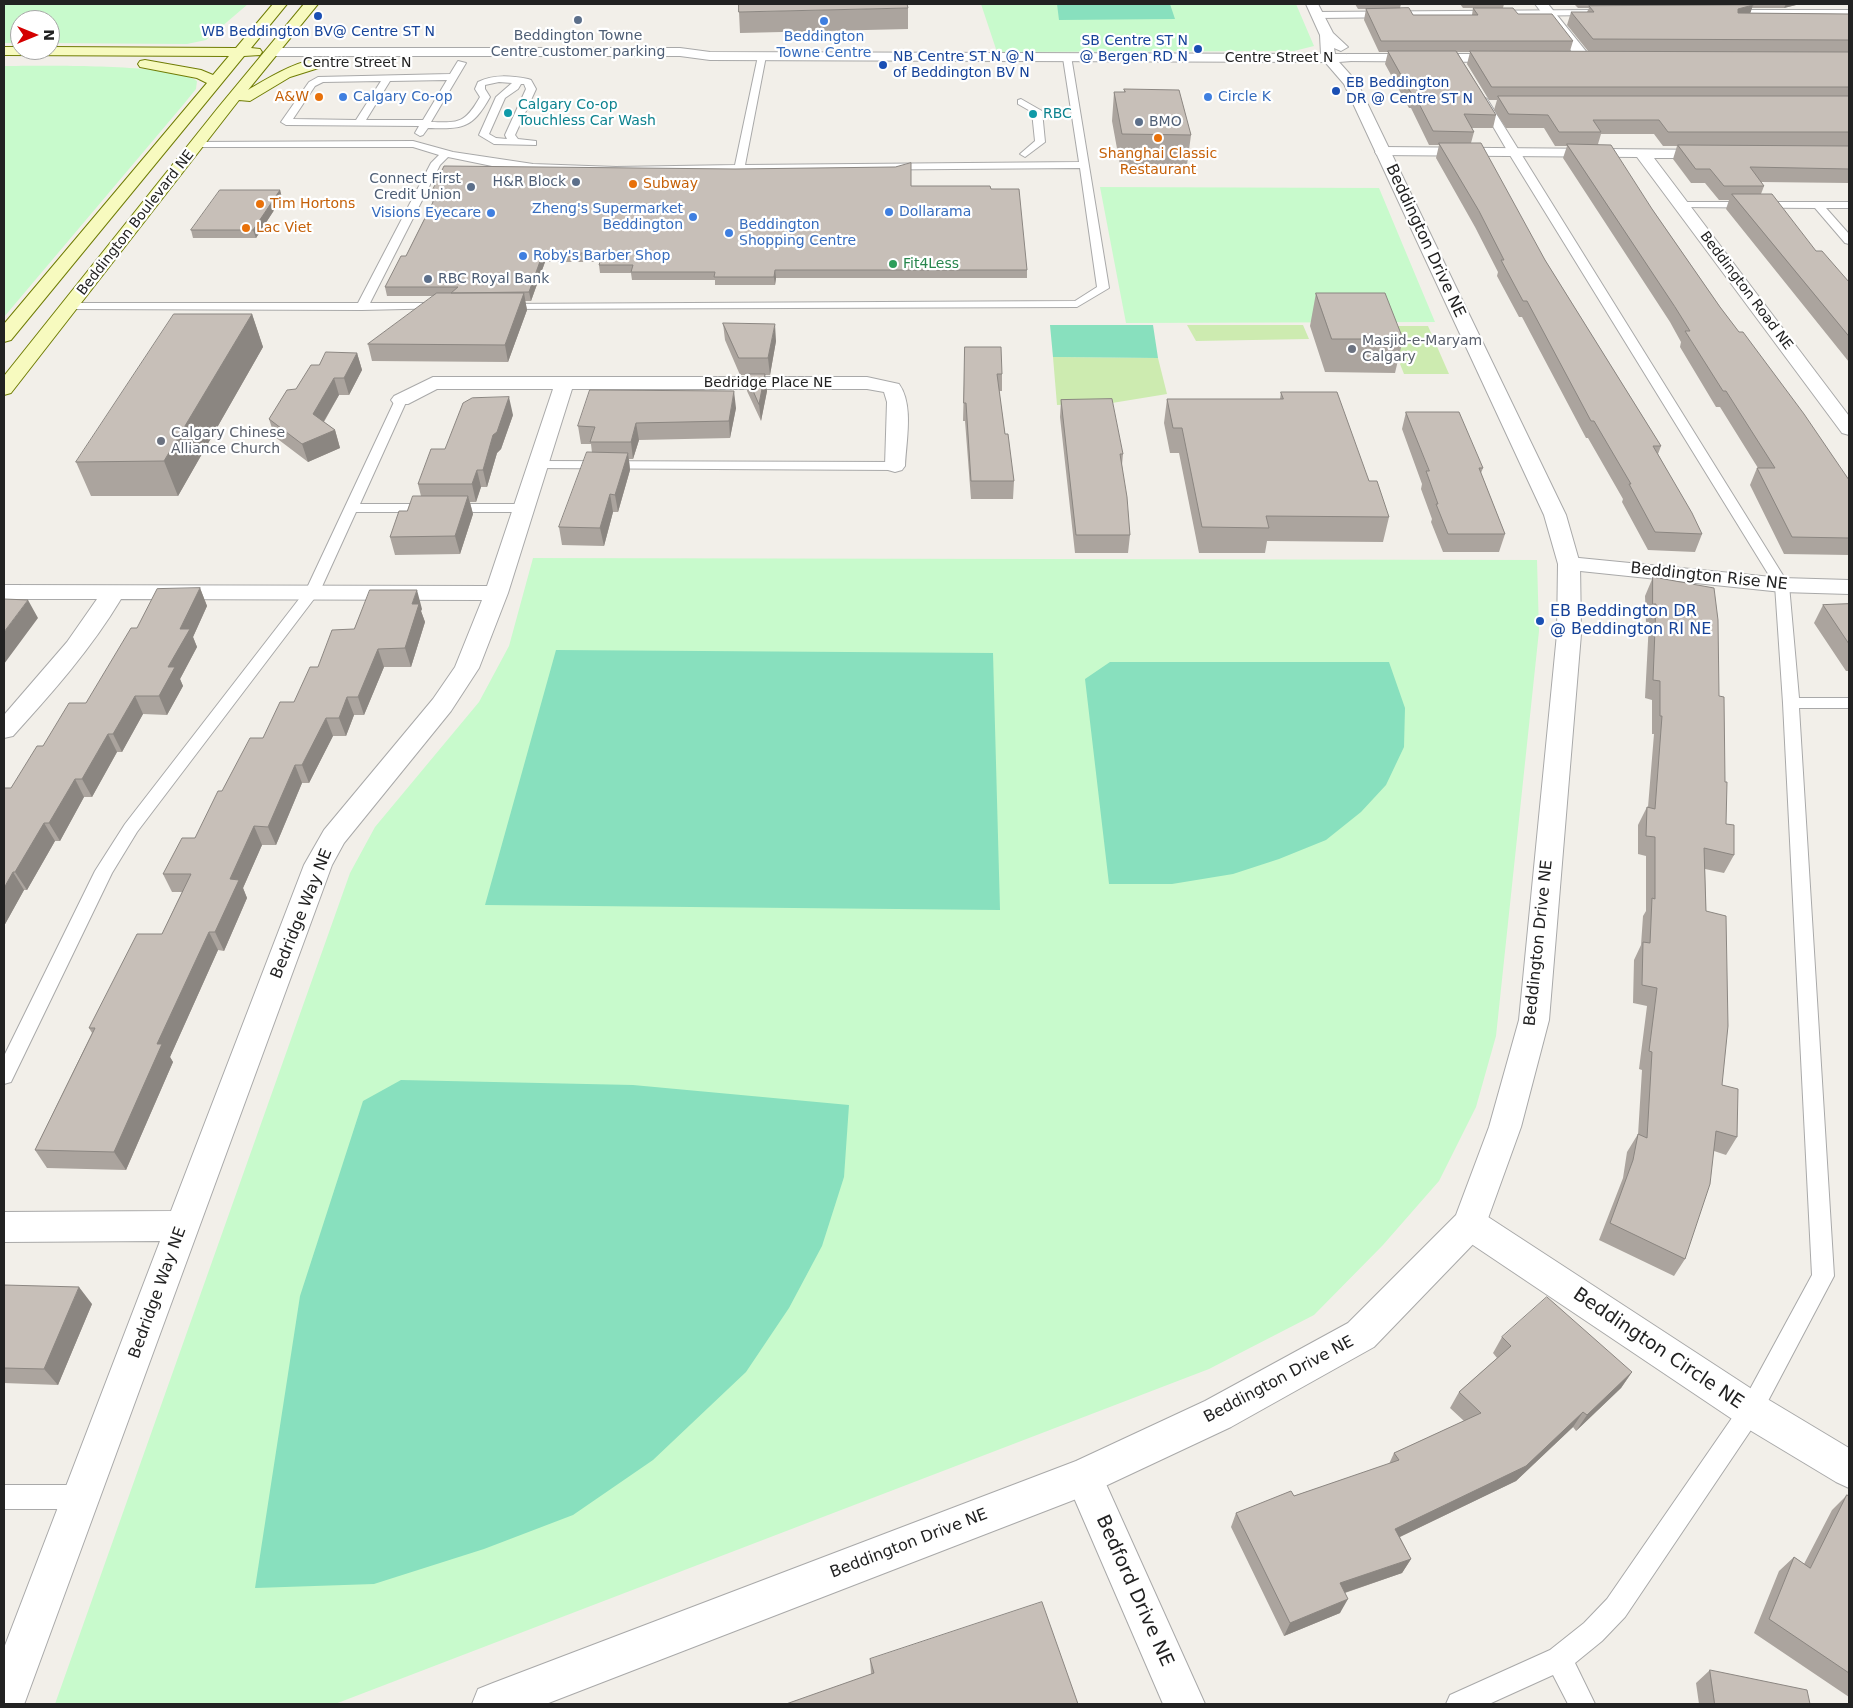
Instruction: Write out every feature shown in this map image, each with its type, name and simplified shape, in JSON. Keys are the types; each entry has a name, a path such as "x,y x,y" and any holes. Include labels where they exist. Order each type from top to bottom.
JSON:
{"main road":[{"name":"Beddington Boulevard NE","path":"4,336 238,57 280,4"},
{"name":"Beddington Boulevard NE","path":"4,389 222,112 312,4"},
{"path":"184,51 231,37 267,21"},
{"name":"Centre Street N","path":"4,51 184,51 268,58"},
{"name":"Centre Street N","path":"4,63 133,62 238,57"},
{"path":"133,62 201,74 216,82"},
{"path":"222,112 273,80 320,63"}],"street":[{"path":"1545,8 1591,58 1569,58"},
{"path":"1315,9 1327,35 1341,47 1348,70"},
{"path":"1327,35 1326,47 1329,58"},
{"name":"Centre Street N","path":"268,58 680,52 710,56 1329,58 1348,70 1458,58 1524,58"},
{"name":"Centre Street N","path":"268,58 320,63 461,63 679,61 710,56"},
{"name":"Beddington Drive NE","path":"493,1704 1084,1477 1218,1414 1361,1335 1470,1224 1505,1127 1534,1020 1569,634 1569,564 1555,515 1383,152 1348,70 1333,66 1329,58"},
{"path":"1383,152 1730,153"},
{"name":"Beddington Road NE","path":"1642,153 1849,429"},
{"name":"Bedridge Place NE","path":"401,400 433,383 867,383 892,388 897,402 895,466"},
{"path":"4,592 313,590 496,593 564,384"},
{"name":"Beddington Rise NE","path":"1569,564 1782,585 1849,587"},
{"path":"4,730 64,664 94,626 112,592"},
{"name":"Bedridge Way NE","path":"4,1702 318,865 334,837 442,705 467,668 496,593"},
{"name":"Beddington Circle NE","path":"1470,1224 1752,1410 1849,1469"},
{"path":"4,1227 183,1226"},
{"name":"Bedford Drive NE","path":"1084,1477 1184,1704"}],"lane":[{"path":"1432,4 1437,13"},
{"path":"1315,9 1437,13 1545,8 1606,13"},
{"path":"1722,13 1849,13"},
{"path":"739,168 762,56"},
{"path":"486,306 1077,304 1103,288 1068,58"},
{"path":"1458,58 1470,79 1491,105 1513,152 1782,585 1791,703 1823,1276 1752,1410 1616,1608 1593,1632 1558,1660 1459,1704"},
{"path":"413,144 461,63"},
{"path":"359,123 388,77"},
{"path":"453,77 332,78 312,84 286,122 468,123 474,118 485,97 480,84 486,81 510,79 528,82 531,89 510,135 515,142"},
{"path":"510,79 517,82 515,87 502,97 484,135 494,141 532,143"},
{"path":"1021,102 1037,111 1040,142 1025,154"},
{"path":"198,144 413,144 445,155 523,165 739,168 1084,165"},
{"path":"362,306 436,163 445,155"},
{"path":"1681,205 1849,205"},
{"path":"1818,206 1849,241"},
{"path":"69,306 458,306"},
{"path":"4,1076 104,871 131,828 313,590 401,400"},
{"path":"538,465 895,466"},
{"path":"351,508 524,508"},
{"path":"1791,703 1849,703"},
{"path":"4,1497 82,1497"},
{"path":"1558,1660 1582,1704"}],"green space":[{"path":"4,4 248,4 206,40 187,44 60,43 60,10 10,10 10,43 4,43"},
{"path":"981,4 1296,4 1314,46 1294,51 997,52"},
{"path":"1057,4 1170,4 1175,19 1059,20"},
{"path":"4,66 135,68 183,75 197,81 196,89 183,105 4,317"},
{"path":"1100,187 1379,188 1435,322 1126,323"},
{"path":"1050,325 1153,325 1158,358 1053,357"},
{"path":"1187,325 1303,325 1309,339 1196,341"},
{"path":"1385,326 1428,326 1449,374 1404,374"},
{"path":"1053,357 1158,358 1167,394 1112,403 1057,405"},
{"path":"533,558 1537,560 1539,631 1496,1036 1476,1107 1439,1181 1383,1245 1314,1315 1209,1369 335,1704 55,1704 350,873 375,827 479,702 509,646"},
{"path":"556,650 993,653 1000,910 485,905"},
{"path":"1110,662 1389,662 1405,708 1404,747 1386,785 1361,812 1326,840 1279,859 1233,874 1172,884 1109,884 1085,679"},
{"path":"401,1080 633,1085 849,1105 844,1177 822,1246 789,1308 746,1372 653,1460 573,1515 484,1549 374,1584 255,1588 300,1296 363,1101"}],"building":[{"path":"739,4 907,4 908,8 739,12"},
{"path":"1753,5 1738,9 1738,13 1849,14 1849,40 1593,39 1571,12 1594,12 1589,6"},
{"path":"1409,8 1413,15 1478,15 1473,8 1513,8 1518,14 1552,14 1573,41 1381,41 1366,9"},
{"path":"1388,51 1456,51 1496,115 1464,114 1474,132 1433,131 1414,94 1412,94"},
{"path":"1470,51 1849,52 1849,87 1492,87"},
{"path":"1124,89 1179,90 1191,135 1122,134 1114,92 1125,92"},
{"path":"1498,96 1849,96 1849,132 1668,132 1659,120 1593,120 1601,132 1559,132 1548,115 1509,114"},
{"path":"1439,143 1481,143 1545,260 1661,446 1653,446 1702,534 1655,532 1629,484 1631,484 1594,421 1591,421 1527,301 1523,301 1501,260 1504,260 1479,211"},
{"path":"1567,144 1611,145 1652,209 1720,307 1739,332 1743,332 1804,414 1849,480 1849,538 1792,537 1757,468 1775,468 1685,331 1690,331 1675,307"},
{"path":"1678,145 1849,146 1849,169 1750,167 1764,186 1724,186 1710,169 1696,169"},
{"name":"Beddington Shopping Centre","path":"911,163 911,186 990,186 991,189 1019,189 1027,270 775,270 774,277 714,277 715,272 631,272 633,265 599,265 603,253 543,253 529,292 451,293 458,287 385,287 401,256 406,256 433,202 436,195 430,195 444,166 735,169 895,167"},
{"path":"220,190 280,190 253,230 191,230"},
{"path":"1732,194 1772,194 1816,251 1822,251 1849,282 1849,336"},
{"path":"437,293 524,293 505,345 368,344"},
{"path":"1316,293 1385,293 1403,339 1332,339"},
{"path":"174,314 252,314 164,461 76,462"},
{"path":"723,323 775,324 768,358 739,358"},
{"path":"965,347 1001,347 1002,374 997,374 1005,434 1008,434 1014,481 971,481 966,403 964,403"},
{"path":"326,352 357,353 344,378 334,378 313,414 335,430 302,444 269,419 287,390 296,389 311,365 319,365"},
{"path":"746,374 765,374 759,404"},
{"path":"590,390 734,391 729,421 636,423 631,442 590,442 595,427 578,426"},
{"path":"1281,392 1337,392 1369,481 1377,481 1389,517 1266,516 1269,528 1202,527 1182,428 1173,428 1167,399 1283,399"},
{"path":"509,397 497,432 493,435 483,470 477,470 472,484 418,484 431,449 445,449 463,403 472,398"},
{"path":"1112,399 1123,454 1120,454 1127,497 1130,535 1076,535 1061,400"},
{"path":"1406,412 1459,412 1483,468 1479,468 1505,534 1448,534 1426,471 1429,471"},
{"path":"587,452 628,453 615,495 610,494 600,528 559,527"},
{"path":"413,496 468,496 455,536 390,537 399,511 407,511"},
{"path":"1653,577 1714,588 1718,620 1719,696 1724,697 1725,782 1727,782 1726,824 1734,825 1734,855 1704,848 1706,911 1726,916 1728,1026 1722,1085 1738,1089 1737,1137 1716,1131 1710,1184 1685,1259 1610,1223 1633,1160 1638,1134 1647,1138 1652,1052 1649,1051 1657,988 1642,985 1643,942 1650,943 1652,898 1655,899 1655,837 1646,836 1647,807 1655,809 1662,716 1660,716 1660,681 1653,680 1656,604 1653,604"},
{"path":"200,588 180,629 190,629 168,667 175,667 159,696 135,696 113,734 108,734 82,779 75,779 49,823 44,823 4,888 4,788 11,788 37,746 43,746 69,703 86,703 131,628 137,628 157,589"},
{"path":"370,590 417,590 412,604 419,604 405,648 378,649 358,697 347,697 339,718 326,718 302,765 295,765 268,827 254,826 230,879 239,880 215,932 209,932 157,1044 162,1044 114,1152 35,1150 95,1028 89,1028 137,934 162,934 191,874 163,874 182,838 195,838 218,791 222,791 250,738 263,738 280,702 294,702 310,667 318,667 332,630 354,629"},
{"path":"4,599 28,600 4,632"},
{"path":"1849,604 1849,644 1823,605"},
{"path":"4,1285 79,1287 44,1369 4,1368"},
{"path":"1547,1297 1632,1372 1587,1415 1583,1412 1526,1466 1395,1529 1411,1559 1340,1583 1348,1599 1290,1623 1236,1513 1291,1491 1294,1496 1399,1460 1394,1453 1481,1413 1459,1392 1511,1346 1502,1337"},
{"path":"1847,1495 1849,1496 1849,1673 1769,1619 1794,1557 1810,1568"},
{"path":"1042,1602 1078,1704 786,1704 874,1673 870,1659"},
{"path":"1710,1670 1807,1690 1810,1704 1715,1704"}],"place":[{"name":"WB Beddington BV@ Centre ST N","path":"318,16"},
{"name":"Beddington Towne Centre customer parking","path":"578,20"},
{"name":"Beddington Towne Centre","path":"824,21"},
{"name":"SB Centre ST N @ Bergen RD N","path":"1198,49"},
{"name":"NB Centre ST N @ N of Beddington BV N","path":"883,65"},
{"name":"EB Beddington DR @ Centre ST N","path":"1336,91"},
{"name":"A&W","path":"319,97"},
{"name":"Calgary Co-op","path":"343,97"},
{"name":"Circle K","path":"1208,97"},
{"name":"Calgary Co-op Touchless Car Wash","path":"508,113"},
{"name":"RBC","path":"1033,114"},
{"name":"BMO","path":"1139,122"},
{"name":"Shanghai Classic Restaurant","path":"1158,138"},
{"name":"H&R Block","path":"576,182"},
{"name":"Subway","path":"633,184"},
{"name":"Connect First Credit Union","path":"471,187"},
{"name":"Tim Hortons","path":"260,204"},
{"name":"Dollarama","path":"889,212"},
{"name":"Visions Eyecare","path":"491,213"},
{"name":"Zheng's Supermarket Beddington","path":"693,217"},
{"name":"Lac Viet","path":"246,228"},
{"name":"Beddington Shopping Centre","path":"729,233"},
{"name":"Roby's Barber Shop","path":"523,256"},
{"name":"Fit4Less","path":"893,264"},
{"name":"RBC Royal Bank","path":"428,279"},
{"name":"Masjid-e-Maryam Calgary","path":"1352,349"},
{"name":"Calgary Chinese Alliance Church","path":"161,441"},
{"name":"EB Beddington DR @ Beddington RI NE","path":"1540,621"}]}
